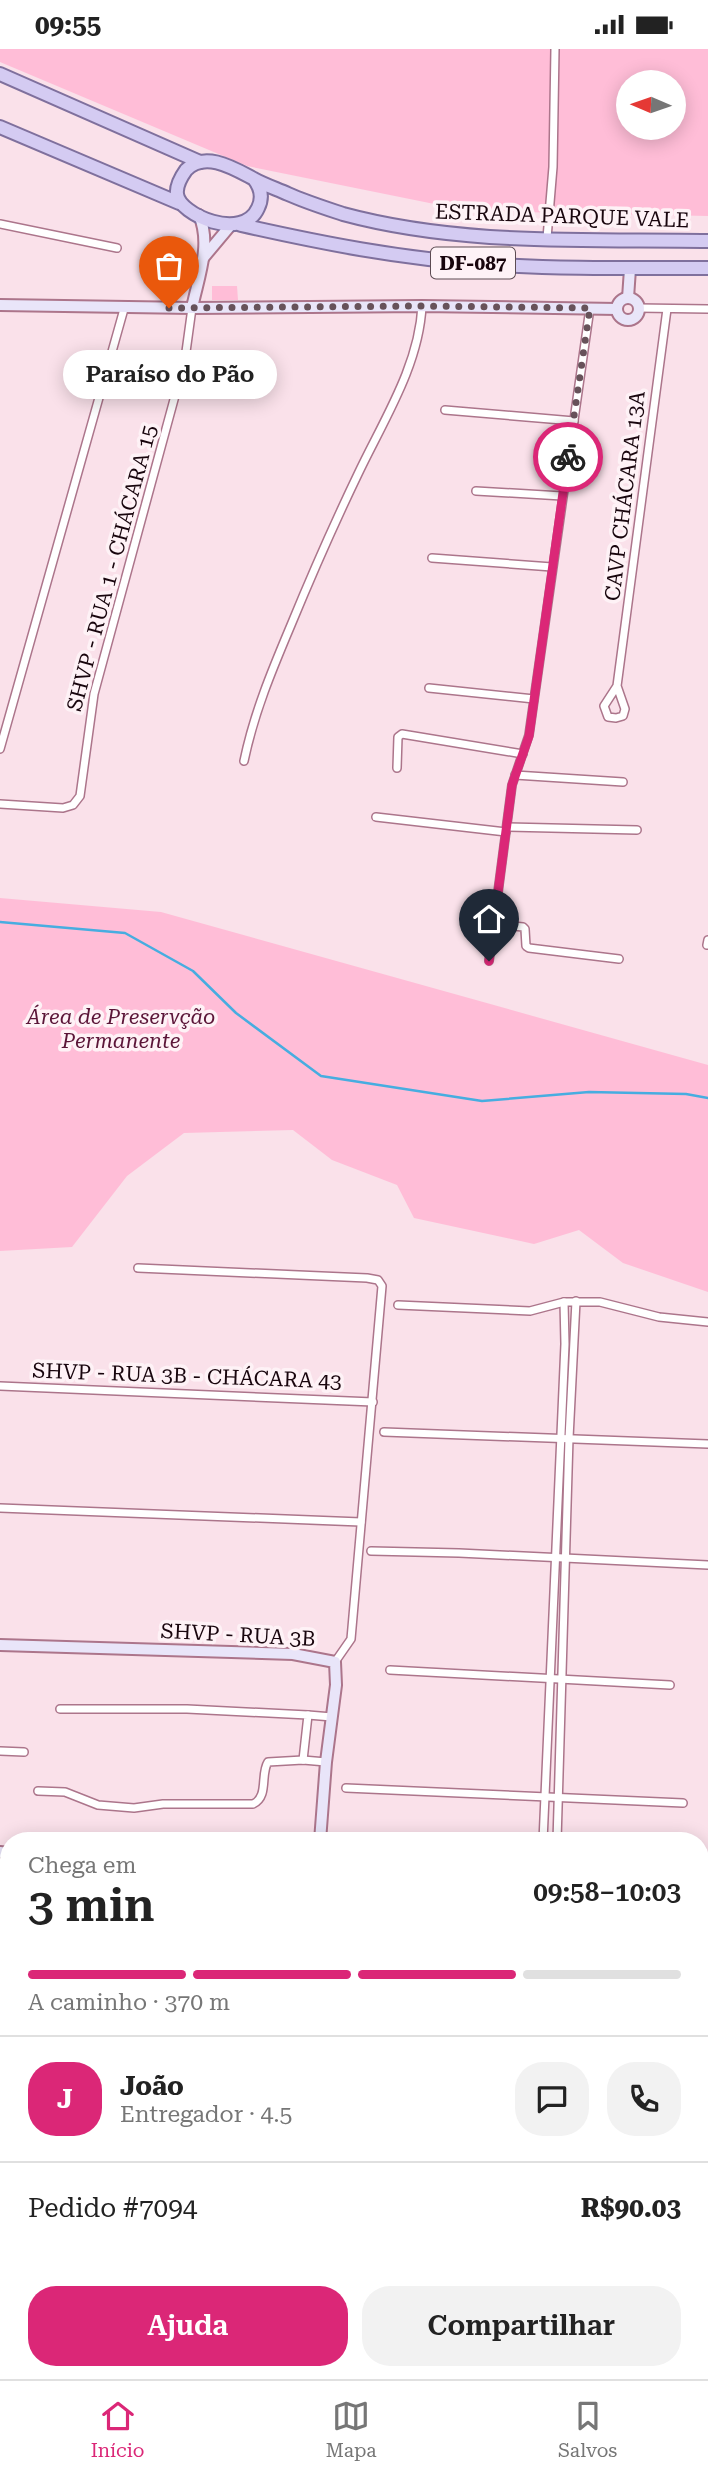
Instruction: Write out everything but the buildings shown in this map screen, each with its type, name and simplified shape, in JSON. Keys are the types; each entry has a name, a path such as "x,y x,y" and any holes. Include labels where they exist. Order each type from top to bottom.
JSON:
{"main road":[{"name":"DF-087","path":"0,74 200,162 231,166 254,179"},
{"name":"DF-087","path":"0,127 179,203 215,223 364,250 482,264 630,269 708,268"},
{"path":"179,203 179,181 189,167 200,162"},
{"name":"ESTRADA PARQUE VALE","path":"254,179 344,214 431,232 547,239 708,241"},
{"path":"236,225 253,217 261,202 260,190 254,179"}],"street":[{"path":"547,239 553,167 555,49"},
{"path":"192,308 205,233 199,215"},
{"path":"202,259 236,225"},
{"path":"3,226 117,248"},
{"path":"628,298 630,269"},
{"path":"628,298 635,301 638,308 635,317 631,319 621,317 617,309 620,301 628,298"},
{"path":"0,305 124,309 422,306 617,309"},
{"path":"244,761 255,714 288,632 405,375 419,334 422,306"},
{"name":"SHVP - RUA 1 - CHÁCARA 15","path":"0,804 63,808 73,806 80,796 94,694 186,359 192,308"},
{"path":"489,961 515,775 529,736 590,308"},
{"path":"638,308 708,309"},
{"path":"0,749 124,309"},
{"name":"CAVP CHÁCARA 13A","path":"617,686 667,309"},
{"path":"445,410 574,421"},
{"path":"476,491 562,496"},
{"path":"432,558 552,567"},
{"path":"429,688 534,699"},
{"path":"397,768 398,737 405,733 523,754"},
{"path":"515,775 623,782"},
{"path":"376,817 506,830 637,830"},
{"path":"493,924 523,927 526,946 529,948 619,959"},
{"path":"707,946 708,940"},
{"path":"138,1268 367,1277 378,1280 383,1292 351,1639 335,1662"},
{"path":"544,1828 557,1829 556,1797 576,1301"},
{"path":"543,1832 565,1344 564,1302"},
{"path":"398,1305 530,1311 564,1302 600,1302 659,1317 708,1322"},
{"name":"SHVP - RUA 3B - CHÁCARA 43","path":"0,1386 373,1402"},
{"path":"384,1432 708,1444"},
{"path":"0,1508 361,1522"},
{"path":"371,1552 708,1565"},
{"name":"SHVP - RUA 3B","path":"0,1645 293,1654 335,1662 336,1685 321,1832"},
{"path":"390,1670 670,1685"},
{"path":"60,1709 187,1709 332,1717"},
{"path":"303,1760 308,1715"},
{"path":"0,1751 23,1752"},
{"path":"38,1791 65,1792 98,1805 134,1808 163,1804 253,1804 258,1803 262,1797 268,1762 326,1762"},
{"path":"345,1788 683,1803"}],"green space":[{"path":"0,49 708,49 708,216 469,211 247,166 0,62"},
{"path":"212,286 237,286 238,300 212,300"},
{"name":"Área de Preservção Permanente","path":"0,898 161,912 708,1065 708,1292 623,1263 579,1230 534,1244 414,1218 397,1185 332,1160 293,1130 184,1133 127,1176 72,1247 0,1251"}],"waterway":[{"path":"0,922 125,933 193,971 236,1013 321,1076 482,1101 589,1092 686,1094 708,1098"}],"way so far":[{"path":"169,308 590,308 568,457"}],"place":[{"name":"Paraíso do Pão","path":"169,308"}],"route":[{"path":"489,961 512,785 529,736 568,457"}]}
